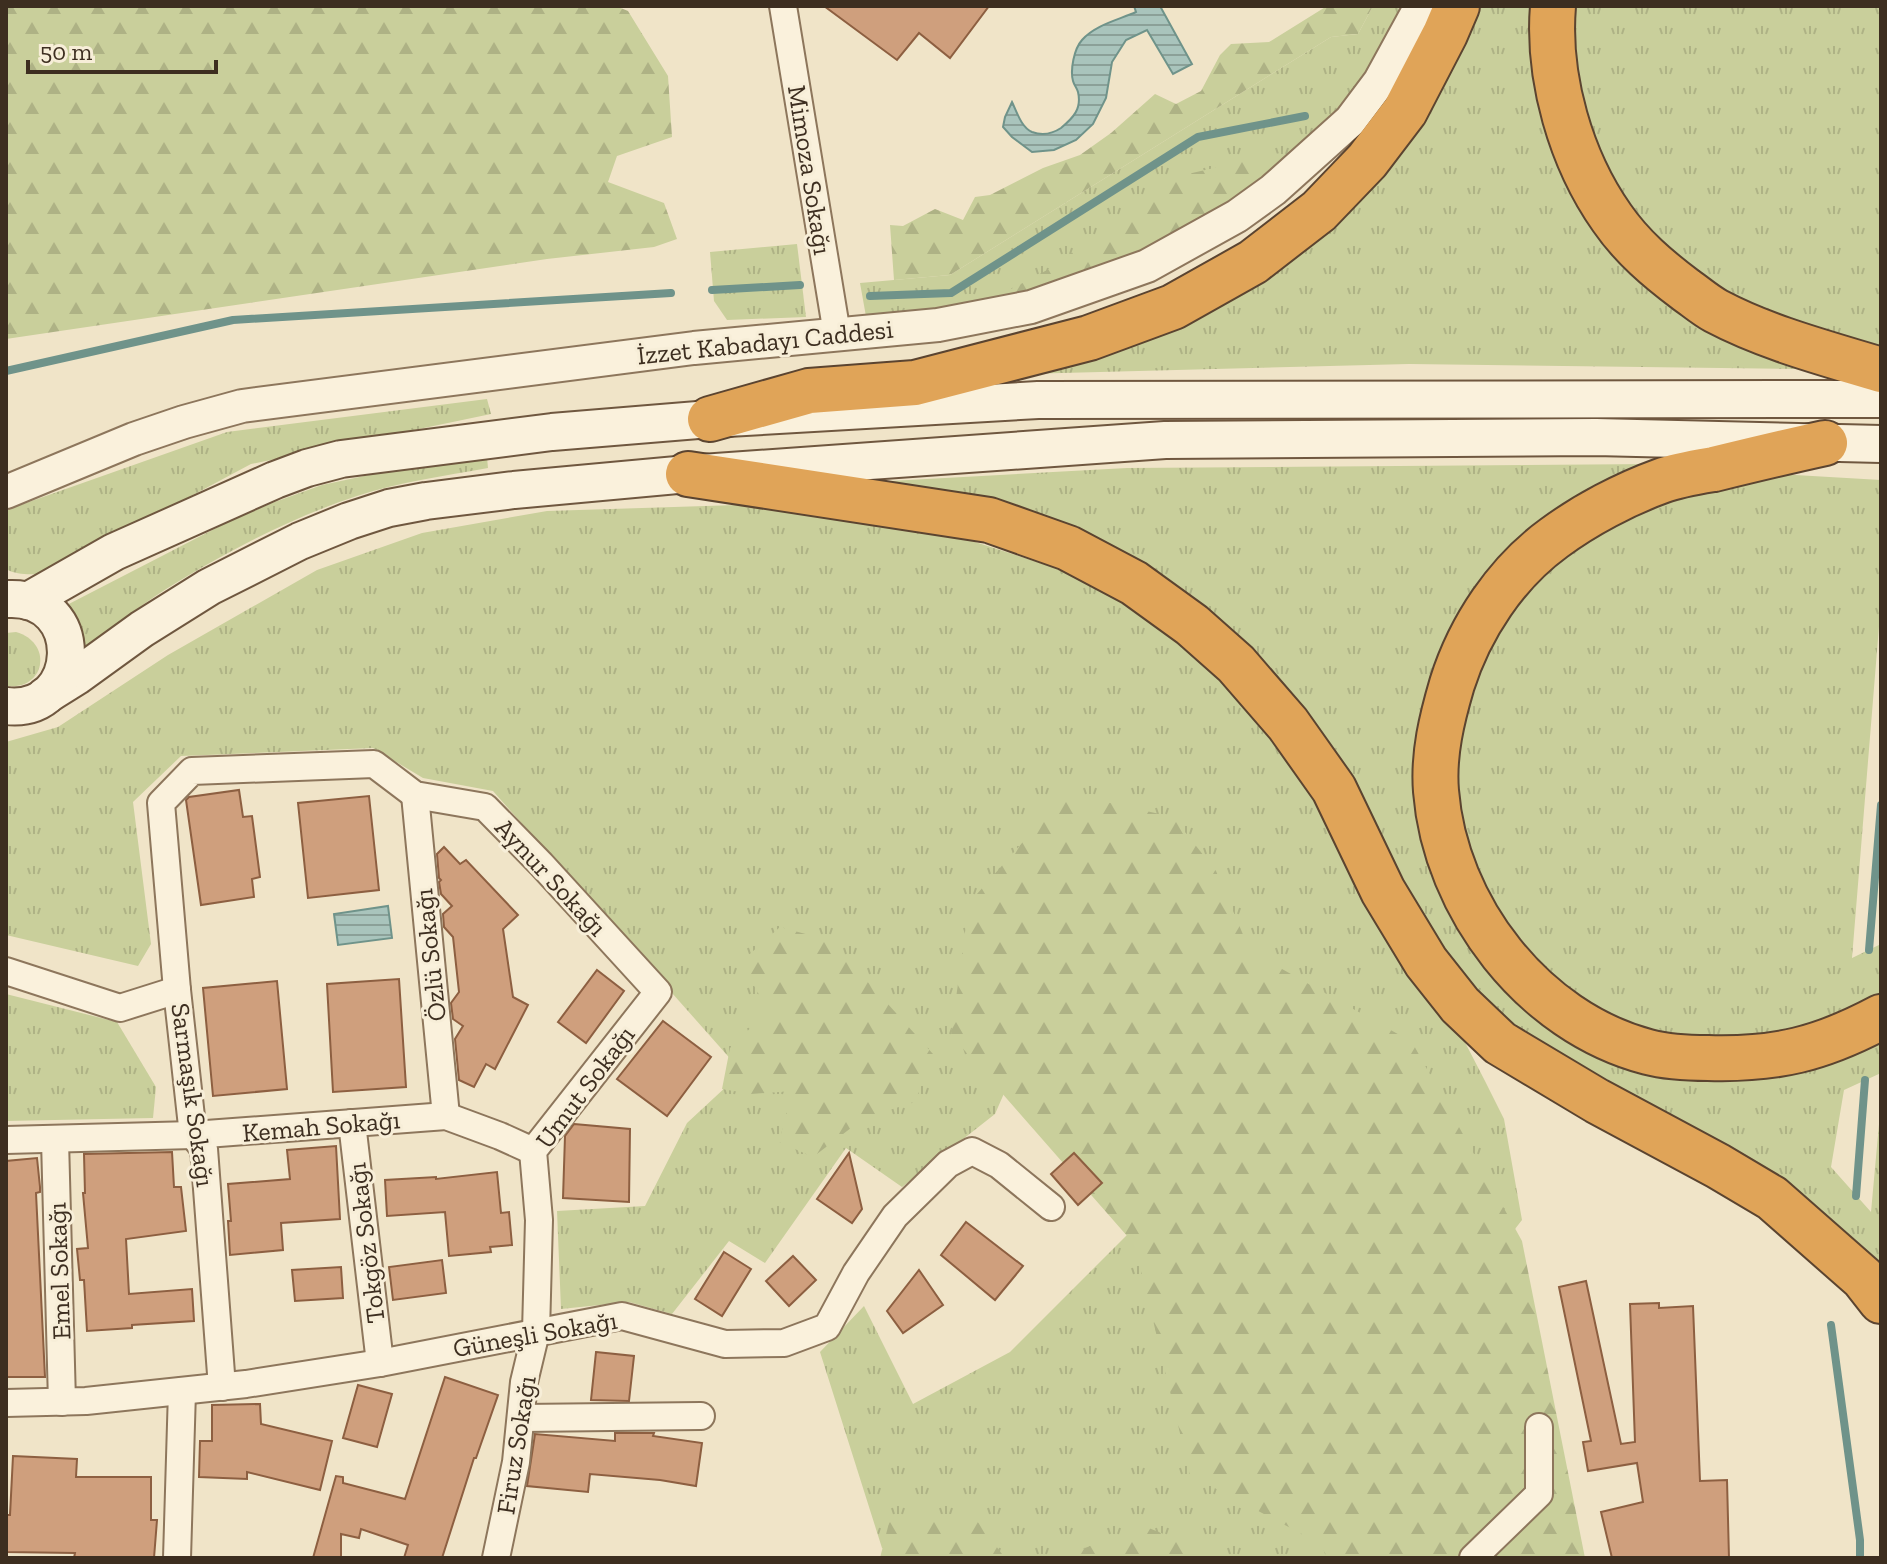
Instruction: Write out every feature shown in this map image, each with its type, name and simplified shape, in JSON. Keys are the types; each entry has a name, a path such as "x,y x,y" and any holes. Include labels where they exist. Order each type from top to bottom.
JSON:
{"highway":[{"path":"710,419 809,391 915,383 1089,338 1173,307 1253,262 1319,211 1367,161 1405,111 1457,6"},
{"path":"1553,6 1551,30 1560,101 1581,165 1612,219 1654,266 1713,310 1764,333 1881,370"},
{"path":"1825,443 1661,481 1600,509 1553,539 1519,570 1491,603 1457,668 1438,738 1436,791 1447,845 1463,889 1480,923 1515,970 1533,987 1554,1005 1603,1034 1648,1052 1687,1058 1762,1058 1803,1050 1846,1036 1881,1017"},
{"path":"688,474 989,520 1068,548 1134,583 1192,625 1236,664 1288,724 1334,789 1383,891 1426,962 1470,1015 1500,1043 1772,1198 1863,1278 1881,1301"}],"main road":[{"path":"13,598 307,468 341,459 552,432 710,419 1038,400 1881,399"},
{"path":"7,707 29,705 45,696 209,587 300,541 389,508 426,501 688,474 1165,440 1596,437 1881,444"},
{"path":"13,598 43,608 56,620 64,635 67,652 65,669 57,684 45,696"}],"street":[{"name":"Mimoza Sokağı","path":"783,6 837,334"},
{"name":"İzzet Kabadayı Caddesi","path":"6,492 134,439 242,406 694,348 938,325 1031,307 1147,266 1237,216 1273,190 1350,121 1380,81 1421,6"},
{"name":"Aynur Sokağı","path":"161,803 192,771 374,764 415,795 485,807 658,992"},
{"name":"Özlü Sokağı","path":"415,795 446,1116"},
{"name":"Sarmaşık Sokağı","path":"161,803 193,1135 204,1149 222,1387"},
{"path":"6,971 120,1008 177,990"},
{"name":"Umut Sokağı","path":"536,1332 539,1220 533,1151 658,992"},
{"name":"Kemah Sokağı","path":"6,1140 193,1135 446,1116 533,1151"},
{"name":"Tokgöz Sokağı","path":"352,1123 380,1363"},
{"name":"Emel Sokağı","path":"55,1140 62,1402"},
{"name":"Güneşli Sokağı","path":"6,1403 86,1401 222,1387 380,1363 622,1316 725,1344 784,1343 827,1327 856,1273 895,1216 948,1164 972,1151 999,1165 1051,1207"},
{"name":"Firuz Sokağı","path":"496,1558 516,1462 524,1382 536,1332"},
{"path":"177,1558 182,1391"},
{"path":"522,1418 701,1416"},
{"path":"1473,1558 1539,1494 1539,1427"}],"green space":[{"path":"6,6 616,6 628,11 668,76 672,137 617,156 608,182 664,203 677,239 654,247 547,259 6,339"},
{"path":"1327,6 1373,6 1358,34 1331,37 950,275 894,280 890,225 903,226 935,209 963,220 975,197 990,195 1043,168 1080,155 1111,133 1155,94 1176,104 1201,91 1220,55 1231,44 1269,42"},
{"path":"1373,6 1394,6 1415,17 1288,178 1005,304 867,322 860,283 950,275 1331,37 1358,34"},
{"path":"1477,6 1539,6 1566,171 1805,369 1409,364 1024,374 1150,336 1239,295 1311,241"},
{"path":"1569,6 1881,6 1881,350 1818,337 1715,290 1636,221 1606,175 1576,107"},
{"path":"1280,153 1294,174 1198,235 1005,304 894,323 994,298 1049,269 1179,176"},
{"path":"797,244 806,317 727,320 714,301 710,252"},
{"path":"487,399 491,414 251,464 45,574 20,574 6,569 6,513 9,509 227,432"},
{"path":"487,457 488,468 373,491 279,527 177,582 80,651 63,607 224,524 322,485 402,468"},
{"path":"1654,464 1506,558 1432,838 1578,1038 1881,1036 1881,1073 1844,1090 1831,1167 1871,1212 1881,1102 1881,1274 1518,1037 1443,960 1325,744 1071,528 890,481 1127,468"},
{"path":"1742,472 1881,480 1881,602 1852,958 1881,944 1881,999 1843,1021 1739,1048 1640,1030 1572,1000 1515,932 1481,884 1458,816 1450,747 1477,650 1523,591 1585,538 1634,505"},
{"path":"737,505 862,520 972,541 1062,570 1143,610 1269,721 1454,1021 1504,1119 1522,1220 1475,1280 1087,904 995,1114 902,1187 846,1148 765,1263 729,1241 672,1314 629,1302 561,1309 557,1211 645,1206 687,1123 742,1072 493,791 423,778 373,748 181,756 133,802 151,944 138,966 6,935 6,742 58,727 168,655 317,570 422,533 547,511"},
{"path":"16,632 36,646 40,665 29,681 19,686 6,686 6,633"},
{"path":"1066,793 1173,817 1216,871 1250,951 1412,1042 1522,1241 1585,1558 1328,1558 1319,1543 1190,1475 1135,1245 951,1035 969,903"},
{"path":"780,927 831,941 933,1054 915,1102 864,1118 813,1157 779,1142 792,1091 751,1094 722,1089 730,1048 768,1011 741,962"},
{"path":"6,994 117,1022 156,1087 153,1118 6,1121"},
{"path":"1132,1230 1366,1558 922,1558 882,1548 820,1352 864,1306 913,1404 1010,1352"},
{"path":"972,1514 1005,1558 880,1558 891,1515"},
{"path":"1144,1526 1222,1558 1058,1558"}],"water":[{"path":"1134,6 1160,6 1192,64 1173,74 1147,30 1126,40 1112,62 1106,98 1093,124 1076,140 1054,150 1032,152 1012,137 1003,127 1012,102 1022,123 1032,132 1051,133 1069,121 1079,103 1072,71 1079,44 1100,27 1136,12"},
{"path":"388,906 392,938 338,945 334,914"}],"building":[{"path":"824,6 989,6 950,58 919,33 897,60"},
{"path":"239,790 243,817 252,816 260,877 252,879 254,897 201,905 186,800"},
{"path":"369,796 379,890 308,898 298,803"},
{"path":"444,847 460,864 466,860 518,915 503,929 513,997 528,1005 495,1069 486,1064 474,1087 459,1080 455,1039 463,1026 453,1019 451,1003 459,992 453,937 444,927 443,914 452,906 441,894 439,882 437,854"},
{"path":"597,970 624,991 586,1043 558,1022"},
{"path":"399,979 406,1087 333,1092 327,984"},
{"path":"277,981 287,1089 213,1096 203,988"},
{"path":"663,1021 711,1057 667,1116 617,1079"},
{"path":"574,1124 630,1129 629,1202 563,1198 565,1136"},
{"path":"336,1146 340,1219 281,1223 283,1250 230,1255 228,1184 290,1179 287,1150"},
{"path":"172,1152 174,1187 181,1187 186,1231 126,1239 129,1294 192,1289 194,1321 87,1331 84,1280 80,1280 77,1249 88,1248 83,1193 84,1154"},
{"path":"849,1153 862,1209 852,1223 817,1199"},
{"path":"1074,1153 1102,1183 1078,1205 1051,1174"},
{"path":"37,1158 45,1377 6,1377 6,1161"},
{"path":"497,1172 501,1213 509,1212 512,1245 490,1247 491,1252 449,1256 445,1212 387,1216 385,1180 436,1179"},
{"path":"966,1222 1023,1266 995,1300 941,1255"},
{"path":"724,1252 751,1269 722,1316 695,1299"},
{"path":"793,1256 816,1280 789,1306 766,1281"},
{"path":"442,1260 446,1293 393,1300 389,1267"},
{"path":"341,1267 343,1298 295,1301 292,1270"},
{"path":"919,1270 943,1305 903,1333 887,1311"},
{"path":"1586,1281 1621,1444 1635,1442 1630,1304 1659,1303 1659,1308 1693,1306 1700,1481 1727,1480 1729,1558 1612,1558 1601,1512 1643,1502 1637,1463 1588,1471 1583,1442 1591,1441 1559,1287"},
{"path":"596,1352 634,1356 629,1401 591,1400"},
{"path":"445,1377 498,1395 442,1558 404,1558 408,1545 361,1529 359,1538 341,1534 341,1558 313,1558 336,1476 343,1477 343,1483 405,1499"},
{"path":"358,1385 392,1394 377,1447 343,1438"},
{"path":"260,1404 261,1424 332,1441 320,1490 247,1472 247,1479 199,1477 200,1441 212,1441 212,1405"},
{"path":"615,1433 654,1433 653,1436 702,1443 696,1486 590,1474 588,1492 527,1486 535,1434 615,1441"},
{"path":"13,1456 77,1459 76,1477 151,1477 151,1520 157,1520 154,1558 74,1558 75,1553 6,1552"}],"waterway":[{"path":"870,296 951,293 1198,137 1305,116"},
{"path":"712,290 800,285"},
{"path":"6,371 233,320 671,293"},
{"path":"1869,950 1881,805"},
{"path":"1856,1196 1865,1080"},
{"path":"1831,1325 1860,1558"}]}
